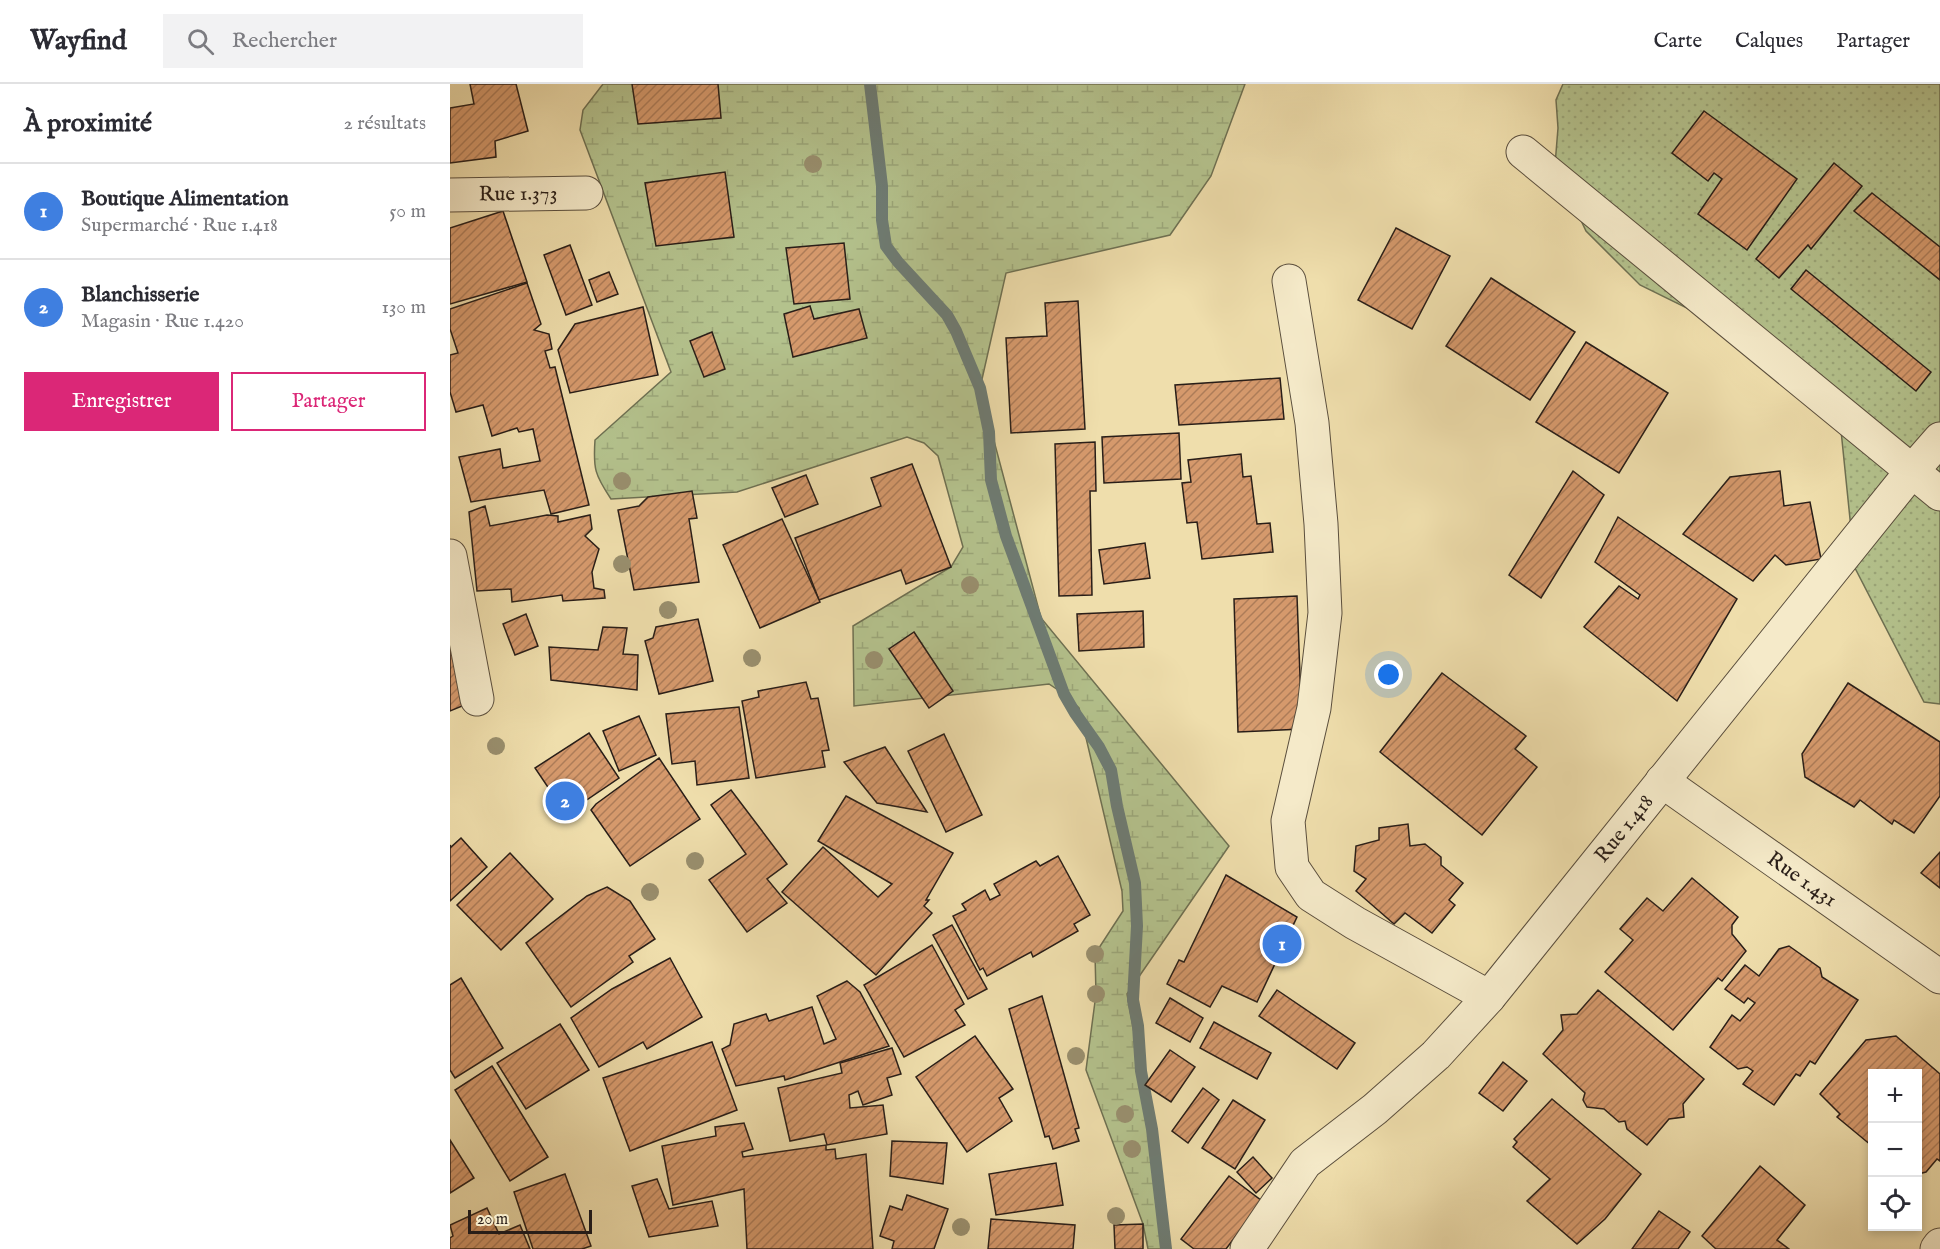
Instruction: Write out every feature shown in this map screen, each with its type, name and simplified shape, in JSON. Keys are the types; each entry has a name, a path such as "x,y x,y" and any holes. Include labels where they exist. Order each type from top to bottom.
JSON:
{"street":[{"path":"1523,152 1940,494"},
{"name":"Rue 1.373","path":"450,195 586,193"},
{"path":"1289,281 1312,423 1321,524 1325,613 1314,708 1288,820 1292,867 1311,896 1489,997"},
{"name":"Rue 1.418","path":"1247,1249 1305,1163 1375,1109 1436,1055 1489,997 1940,439"},
{"path":"450,556 477,699"},
{"name":"Rue 1.431","path":"1662,781 1940,977"},
{"path":"1937,1249 1940,1245"}],"green space":[{"path":"603,84 1245,84 1211,176 1170,235 1006,273 980,388 1041,618 1229,846 1127,994 1145,1085 1165,1235 1170,1249 1148,1249 1143,1224 1086,1070 1096,994 1095,954 1123,911 1122,891 1079,708 1049,684 854,706 853,626 951,567 963,547 938,456 924,443 907,437 737,492 611,499 601,484 594,458 595,440 671,372 580,130 583,110"},
{"path":"1563,84 1940,84 1940,704 1924,702 1855,568 1838,401 1784,356 1640,285 1586,231 1555,165 1558,128 1556,100"}],"building":[{"path":"470,84 516,84 528,131 495,141 496,157 450,163 450,108 474,104"},
{"path":"632,84 718,84 721,118 638,124"},
{"path":"1704,111 1797,179 1747,250 1698,214 1722,179 1714,173 1708,181 1672,153"},
{"path":"1834,163 1862,186 1811,249 1808,245 1779,278 1756,259"},
{"path":"725,172 734,237 656,246 645,183"},
{"path":"1872,193 1940,247 1940,280 1854,211"},
{"path":"503,211 527,282 450,304 450,228"},
{"path":"1396,228 1450,256 1412,329 1358,300"},
{"path":"844,243 850,299 794,304 786,248"},
{"path":"570,245 592,305 566,315 544,255"},
{"path":"1806,270 1931,372 1916,391 1791,289"},
{"path":"609,272 618,294 597,302 589,280"},
{"path":"1491,278 1575,332 1530,400 1446,346"},
{"path":"527,283 541,324 534,330 549,334 552,349 545,351 550,368 555,367 589,505 551,514 544,490 471,502 459,457 500,449 503,468 540,461 533,429 519,432 517,428 492,436 483,405 456,412 450,392 450,355 458,353 450,329 450,309"},
{"path":"1078,301 1085,429 1011,433 1006,338 1047,336 1045,303"},
{"path":"810,306 814,319 859,309 867,338 793,357 784,314"},
{"path":"643,307 658,375 570,393 558,350 575,324"},
{"path":"712,332 725,369 704,377 690,341"},
{"path":"1586,342 1668,393 1619,473 1536,422"},
{"path":"1280,378 1284,419 1179,425 1175,385"},
{"path":"1179,433 1181,479 1104,483 1102,437"},
{"path":"1095,442 1096,491 1090,491 1092,595 1059,596 1055,444"},
{"path":"1241,454 1243,477 1251,476 1257,524 1270,523 1273,552 1202,559 1197,522 1187,523 1182,483 1191,482 1188,460"},
{"path":"912,464 951,567 906,584 901,570 819,600 795,538 881,506 871,478"},
{"path":"1573,471 1604,495 1541,598 1509,575"},
{"path":"1780,471 1784,506 1810,502 1821,559 1786,565 1775,555 1753,581 1683,534 1730,477"},
{"path":"806,475 818,504 785,517 772,488"},
{"path":"692,491 697,518 689,519 699,582 634,590 618,510 639,506 648,497"},
{"path":"485,506 490,526 547,515 558,516 558,522 590,515 592,529 585,536 599,549 592,572 594,588 604,590 605,598 563,601 562,595 512,602 511,589 477,591 469,512"},
{"path":"1618,517 1737,599 1677,701 1584,627 1619,586 1638,599 1640,595 1595,562"},
{"path":"782,519 820,602 760,628 723,545"},
{"path":"1145,543 1150,578 1104,584 1099,550"},
{"path":"1297,596 1302,729 1238,732 1234,599"},
{"path":"1143,611 1144,647 1079,651 1077,614"},
{"path":"526,614 538,646 515,655 503,624"},
{"path":"698,619 713,681 659,694 645,641 653,638 656,627"},
{"path":"603,627 627,628 623,654 638,655 637,690 551,680 549,647 598,650"},
{"path":"914,632 953,691 929,708 889,649"},
{"path":"450,642 474,701 450,711"},
{"path":"1442,673 1526,736 1515,749 1537,767 1482,835 1380,752"},
{"path":"806,682 811,699 818,698 829,750 822,751 825,767 756,778 742,701 759,697 758,691"},
{"path":"1848,683 1940,742 1940,796 1914,833 1894,820 1892,824 1860,800 1854,807 1805,777 1802,754"},
{"path":"739,707 749,778 697,785 695,761 672,764 666,714"},
{"path":"639,716 656,755 619,771 603,731"},
{"path":"589,733 619,778 566,814 535,768"},
{"path":"944,734 982,815 946,832 908,751"},
{"path":"885,747 927,812 877,803 844,762"},
{"path":"659,758 700,819 630,866 591,810"},
{"path":"731,790 787,864 767,879 787,903 747,932 709,880 746,854 711,805"},
{"path":"846,796 953,853 926,900 929,900 924,906 932,913 876,975 782,892 823,847 878,897 892,884 818,841"},
{"path":"1408,824 1410,846 1425,844 1441,857 1441,865 1463,883 1449,900 1455,905 1432,933 1405,913 1394,924 1356,891 1366,879 1354,871 1356,846 1379,840 1379,828"},
{"path":"461,838 487,867 450,901 450,845 451,847"},
{"path":"1940,852 1940,888 1921,873"},
{"path":"510,853 553,899 501,950 457,905"},
{"path":"1058,856 1090,915 1074,924 1078,931 1033,957 1031,952 987,976 983,968 980,970 953,916 966,910 962,904 985,890 990,900 1000,895 994,884 1036,861 1040,866"},
{"path":"1226,875 1297,917 1257,1002 1222,986 1210,1007 1167,984 1179,960 1184,962"},
{"path":"1692,878 1738,917 1732,925 1732,934 1746,951 1722,981 1718,978 1673,1030 1605,972 1633,940 1620,929 1647,898 1663,911"},
{"path":"607,887 630,901 655,939 629,956 633,962 571,1007 526,943 587,896"},
{"path":"952,925 987,989 968,999 933,935"},
{"path":"932,945 964,1004 955,1010 965,1025 904,1057 864,985"},
{"path":"1789,946 1820,968 1822,977 1858,1000 1815,1064 1810,1061 1800,1076 1796,1074 1774,1105 1743,1084 1753,1071 1747,1067 1738,1069 1710,1047 1732,1015 1740,1021 1755,1003 1748,998 1744,1003 1725,989 1745,965 1759,976 1779,949"},
{"path":"670,958 702,1017 647,1049 643,1042 599,1067 571,1018 612,989"},
{"path":"461,978 503,1048 455,1078 450,1070 450,985"},
{"path":"847,981 860,992 889,1046 785,1080 784,1076 736,1086 722,1049 730,1045 734,1024 766,1014 769,1021 812,1007 824,1044 836,1039 817,996"},
{"path":"1277,990 1355,1043 1337,1069 1259,1016"},
{"path":"1598,990 1704,1079 1683,1104 1684,1117 1669,1119 1647,1145 1627,1129 1625,1121 1619,1122 1604,1109 1587,1107 1583,1100 1585,1093 1543,1054 1563,1030 1561,1015 1577,1014"},
{"path":"1042,996 1079,1128 1075,1129 1079,1141 1053,1149 1049,1136 1045,1137 1009,1009"},
{"path":"1170,998 1203,1018 1190,1042 1156,1023"},
{"path":"1214,1022 1271,1053 1257,1079 1200,1048"},
{"path":"560,1024 589,1070 526,1109 497,1063"},
{"path":"975,1036 1013,1089 999,1098 1012,1121 967,1152 916,1077"},
{"path":"1896,1036 1940,1074 1940,1161 1937,1159 1926,1172 1922,1173 1922,1069 1868,1069 1868,1143 1837,1117 1840,1114 1820,1094 1866,1040"},
{"path":"712,1042 737,1110 630,1151 603,1078"},
{"path":"892,1048 901,1074 887,1078 892,1095 863,1105 858,1091 849,1095 850,1108 883,1105 887,1134 827,1145 824,1134 790,1141 778,1088 842,1073 840,1063"},
{"path":"1170,1050 1195,1067 1171,1102 1145,1085"},
{"path":"1503,1062 1527,1081 1503,1111 1479,1093"},
{"path":"492,1066 548,1157 510,1181 455,1090"},
{"path":"1203,1088 1219,1100 1188,1143 1172,1131"},
{"path":"1552,1099 1641,1174 1605,1219 1577,1244 1527,1201 1550,1179 1513,1147 1517,1142 1514,1139"},
{"path":"1233,1100 1265,1120 1235,1169 1202,1148"},
{"path":"744,1123 753,1149 742,1152 743,1157 826,1145 826,1150 835,1149 836,1159 866,1154 873,1249 747,1249 744,1189 673,1205 662,1146 716,1136 715,1127"},
{"path":"450,1140 474,1178 450,1193"},
{"path":"892,1141 947,1143 943,1184 890,1176"},
{"path":"1253,1157 1272,1178 1256,1193 1237,1172"},
{"path":"1056,1163 1063,1205 996,1215 989,1174"},
{"path":"1760,1166 1805,1205 1777,1240 1789,1249 1716,1249 1702,1236"},
{"path":"565,1174 591,1246 582,1249 533,1249 514,1192"},
{"path":"1229,1176 1262,1201 1226,1249 1194,1249 1181,1239"},
{"path":"657,1179 669,1209 712,1201 718,1226 649,1237 632,1186"},
{"path":"907,1195 948,1209 934,1249 892,1249 894,1241 880,1236 890,1206 902,1210"},
{"path":"487,1208 499,1234 520,1225 530,1249 450,1249 450,1238 453,1236 450,1225"},
{"path":"1659,1211 1690,1232 1678,1249 1632,1249"},
{"path":"991,1219 1075,1225 1073,1249 988,1249"},
{"path":"1143,1224 1143,1249 1115,1249 1114,1225"}],"waterway":[{"path":"870,84 882,186 882,220 886,246 947,315 956,331 980,388 989,432 991,480 1006,536 1064,694 1099,747 1111,770 1135,883 1137,926 1133,1000 1138,1026 1141,1071 1152,1129 1166,1249"}],"place":[{"name":"Blanchisserie","path":"565,801"},
{"name":"Boutique Alimentation","path":"1282,944"}]}
